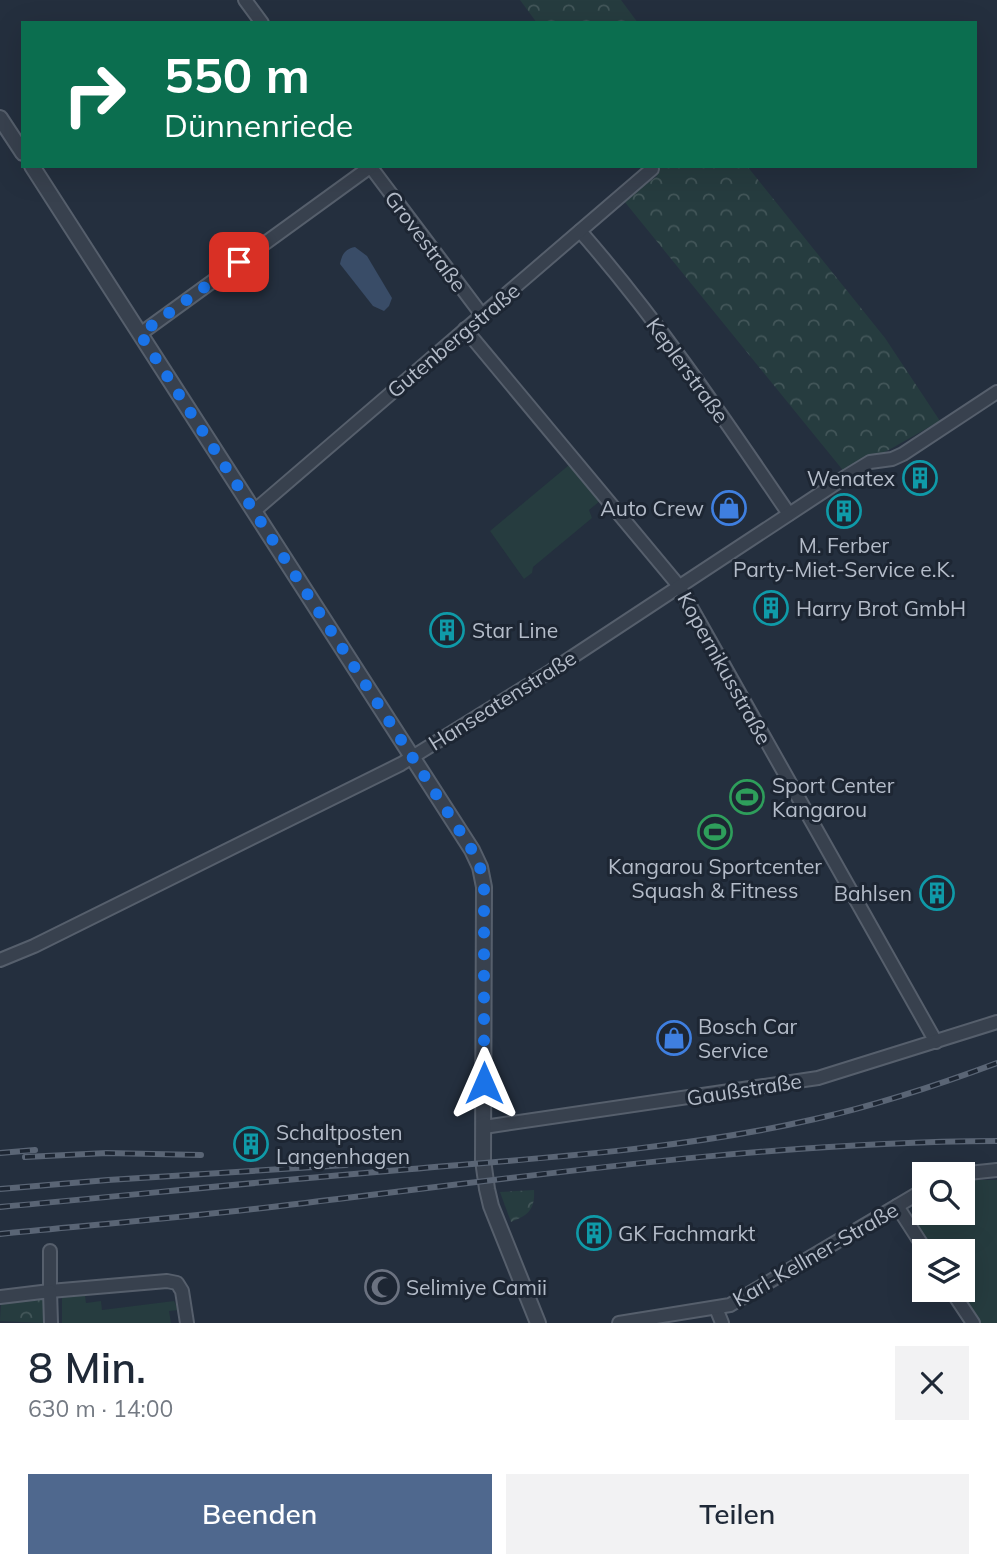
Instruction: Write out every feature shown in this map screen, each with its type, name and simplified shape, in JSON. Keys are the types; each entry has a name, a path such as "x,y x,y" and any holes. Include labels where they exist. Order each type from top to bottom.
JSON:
{"street":[{"path":"245,0 261,21"},
{"path":"0,118 21,150"},
{"path":"33,168 472,850 480,867 484,887 483,1160 486,1189 538,1323"},
{"path":"140,334 369,168"},
{"name":"Grovestraße","path":"371,168 482,315"},
{"name":"Gutenbergstraße","path":"254,511 652,169"},
{"name":"Keplerstraße","path":"580,231 680,356 789,514"},
{"name":"Kopernikusstraße","path":"465,329 679,586 936,1042"},
{"name":"Hanseatenstraße","path":"0,960 34,946 412,757 551,671 870,462 903,454 997,392"},
{"name":"Gaußstraße","path":"484,1127 818,1078 997,1022"},
{"path":"975,1172 997,1170"},
{"name":"Karl-Kellner-Straße","path":"620,1323 730,1305 912,1197"},
{"path":"897,1206 918,1239"},
{"path":"50,1251 51,1323"},
{"path":"0,1297 167,1281 177,1283 182,1291 187,1323"},
{"path":"959,1302 973,1323"},
{"path":"716,1308 722,1323"}],"green space":[{"path":"520,0 621,0 637,21 536,21"},
{"path":"651,168 749,168 885,338 940,421 846,474 624,201 657,176"},
{"path":"569,465 600,501 589,510 592,518 533,567 532,573 524,579 490,531"},
{"path":"975,1180 997,1180 997,1323 981,1323 967,1302 975,1302 975,1239 925,1239 916,1225 975,1225"},
{"path":"534,1190 530,1210 511,1222 500,1192"},
{"path":"62,1295 85,1295 86,1303 101,1301 102,1310 174,1301 179,1310 169,1311 171,1323 62,1323"},
{"path":"41,1299 47,1310 44,1310 44,1323 0,1321 1,1303"}],"water":[{"path":"355,247 367,256 392,298 384,311 373,306 340,264 344,252"}],"railway":[{"path":"0,1207 661,1146 815,1119 930,1087 997,1063"},
{"path":"0,1234 245,1210 638,1163 817,1148 997,1141"},
{"path":"0,1153 35,1150"},
{"path":"25,1157 107,1153 201,1155"},
{"path":"0,1189 346,1165"}],"place":[{"name":"Wenatex","path":"920,478"},
{"name":"Auto Crew","path":"729,508"},
{"name":"M. Ferber Party-Miet-Service e.K.","path":"844,511"},
{"name":"Harry Brot GmbH","path":"771,608"},
{"name":"Star Line","path":"447,630"},
{"name":"Sport Center Kangarou","path":"747,797"},
{"name":"Kangarou Sportcenter Squash & Fitness","path":"715,832"},
{"name":"Bahlsen","path":"937,893"},
{"name":"Bosch Car Service","path":"674,1038"},
{"name":"Schaltposten Langenhagen","path":"251,1144"},
{"name":"GK Fachmarkt","path":"594,1233"},
{"name":"Selimiye Camii","path":"382,1287"}],"route":[{"path":"239,262 140,334 472,850 480,867 484,887 484,1083"}]}
